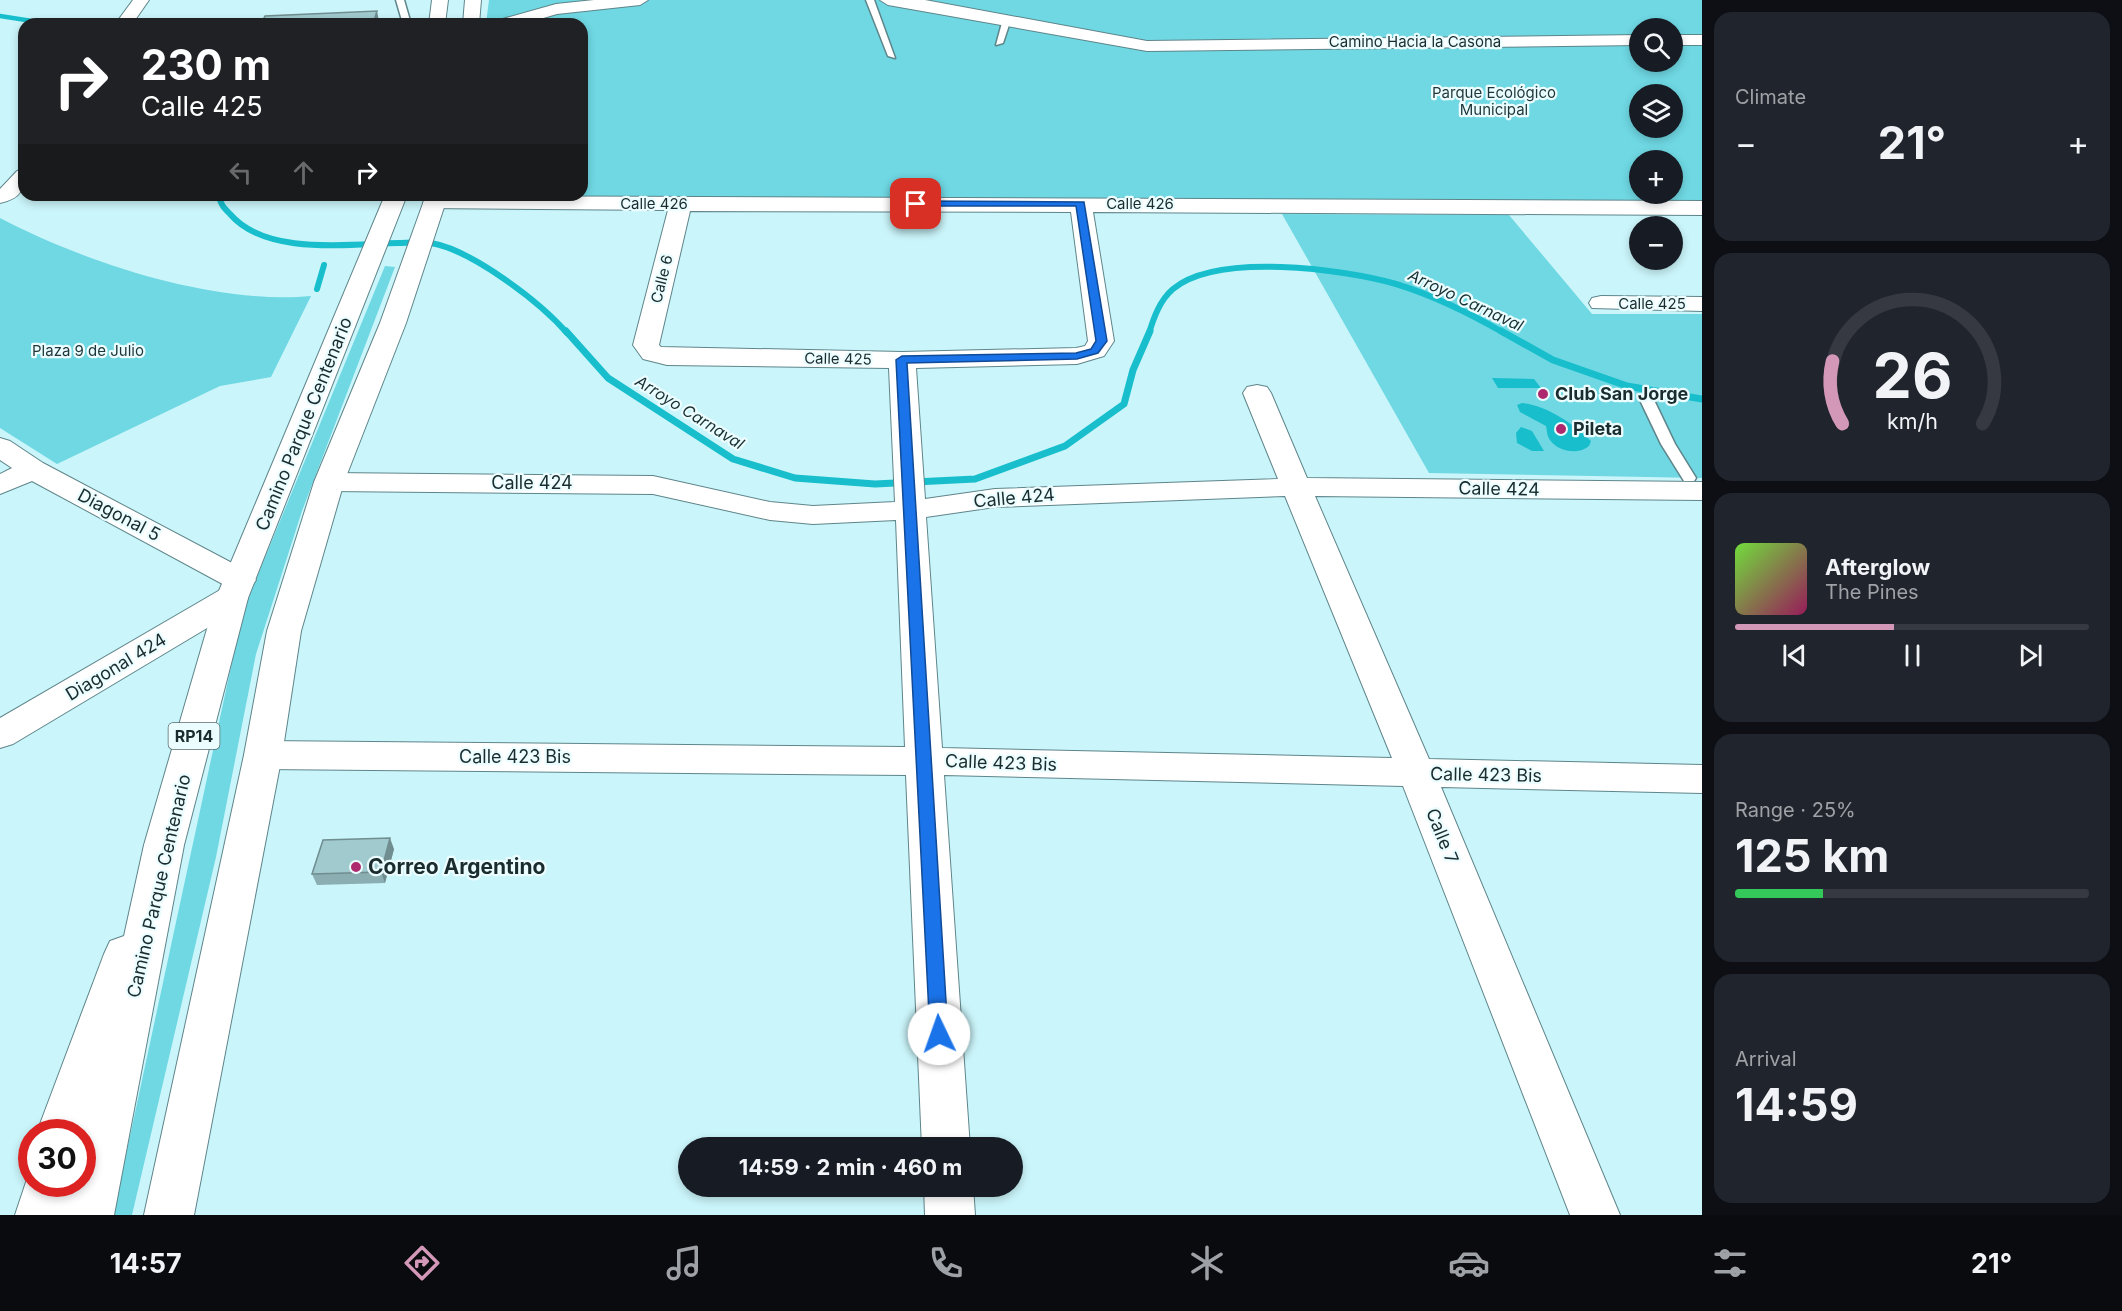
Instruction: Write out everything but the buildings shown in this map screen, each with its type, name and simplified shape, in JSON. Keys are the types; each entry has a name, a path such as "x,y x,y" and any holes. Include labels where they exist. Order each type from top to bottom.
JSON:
{"street":[{"path":"128,18 141,0"},
{"path":"438,18 440,0"},
{"path":"472,18 473,0"},
{"path":"525,18 556,9 640,0"},
{"name":"Camino Hacia la Casona","path":"888,0 1002,16"},
{"name":"Camino Hacia la Casona","path":"930,0 1121,43 1147,46 1629,40"},
{"path":"1683,40 1702,40"},
{"name":"Camino Parque Centenario","path":"89,1215 164,844 236,589 394,201"},
{"name":"Calle 6","path":"652,353 646,345 681,204"},
{"name":"Calle 426","path":"434,205 1081,204 1702,208"},
{"name":"Calle 425","path":"652,353 667,357 902,360 1077,356 1095,351 1101,341 1081,204"},
{"path":"169,1215 263,755 284,631 329,482 434,205"},
{"name":"Calle 425","path":"1601,303 1702,304"},
{"path":"902,360 945,1137"},
{"name":"Calle 7","path":"1257,393 1417,774 1595,1215"},
{"name":"Diagonal 5","path":"0,447 33,469 236,589"},
{"path":"0,485 33,469"},
{"name":"Calle 424","path":"329,482 653,485 781,512 813,514 910,494 1014,496 1296,487 1697,490"},
{"name":"Diagonal 424","path":"0,735 236,589"},
{"name":"Calle 423 Bis","path":"263,755 923,760 1417,774 1702,779"},
{"path":"66,1119 164,844"},
{"path":"40,1215 45,1197"},
{"path":"949,1197 950,1215"}],"lane":[{"path":"400,0 405,18"},
{"path":"870,0 892,56"},
{"path":"999,43 1002,16"},
{"path":"1646,398 1668,444 1697,490"}],"green space":[{"name":"Parque Ecológico Municipal","path":"489,0 1702,0 1702,204 1683,204 1683,150 1629,150 1629,204 588,198 588,18 487,18"},
{"name":"Club San Jorge","path":"1282,214 1509,215 1592,314 1702,314 1702,478 1429,473"},
{"name":"Plaza 9 de Julio","path":"0,218 71,250 151,277 234,294 273,297 311,296 271,377 220,386 57,464 0,428"},
{"path":"385,266 395,267 302,511 256,654 216,857 132,1215 113,1215 243,611"}],"shaded area":[{"name":"Pileta","path":"1492,378 1534,379 1541,388 1498,388"},
{"name":"Pileta","path":"1522,403 1541,408 1568,422 1591,441 1589,446 1580,451 1563,450 1558,447 1549,438 1546,426 1520,412 1517,405"},
{"name":"Pileta","path":"1521,427 1532,431 1544,451 1532,451 1517,443 1516,433"}],"waterway":[{"name":"Arroyo Carnaval","path":"0,16 18,19"},
{"name":"Arroyo Carnaval","path":"220,201 224,208 246,227 264,236 286,242 309,245 423,242 448,248 485,266 504,279 540,307 567,333"},
{"path":"317,289 324,265"},
{"name":"Arroyo Carnaval","path":"1149,333 1164,298 1173,289 1193,278 1219,270 1249,267 1314,269 1373,278 1423,294 1504,333"},
{"name":"Arroyo Carnaval","path":"566,331 608,378 733,459 795,478 875,484 975,479 1065,446 1124,404 1133,370 1150,331"},
{"name":"Arroyo Carnaval","path":"1501,331 1553,360 1627,386 1702,399"}],"place":[{"name":"Club San Jorge","path":"1543,394"},
{"name":"Pileta","path":"1561,429"},
{"name":"Correo Argentino","path":"356,867"}],"route":[{"path":"916,204 1081,204 1101,341 1095,351 1077,356 902,360 910,468 922,738 939,1034"}]}
